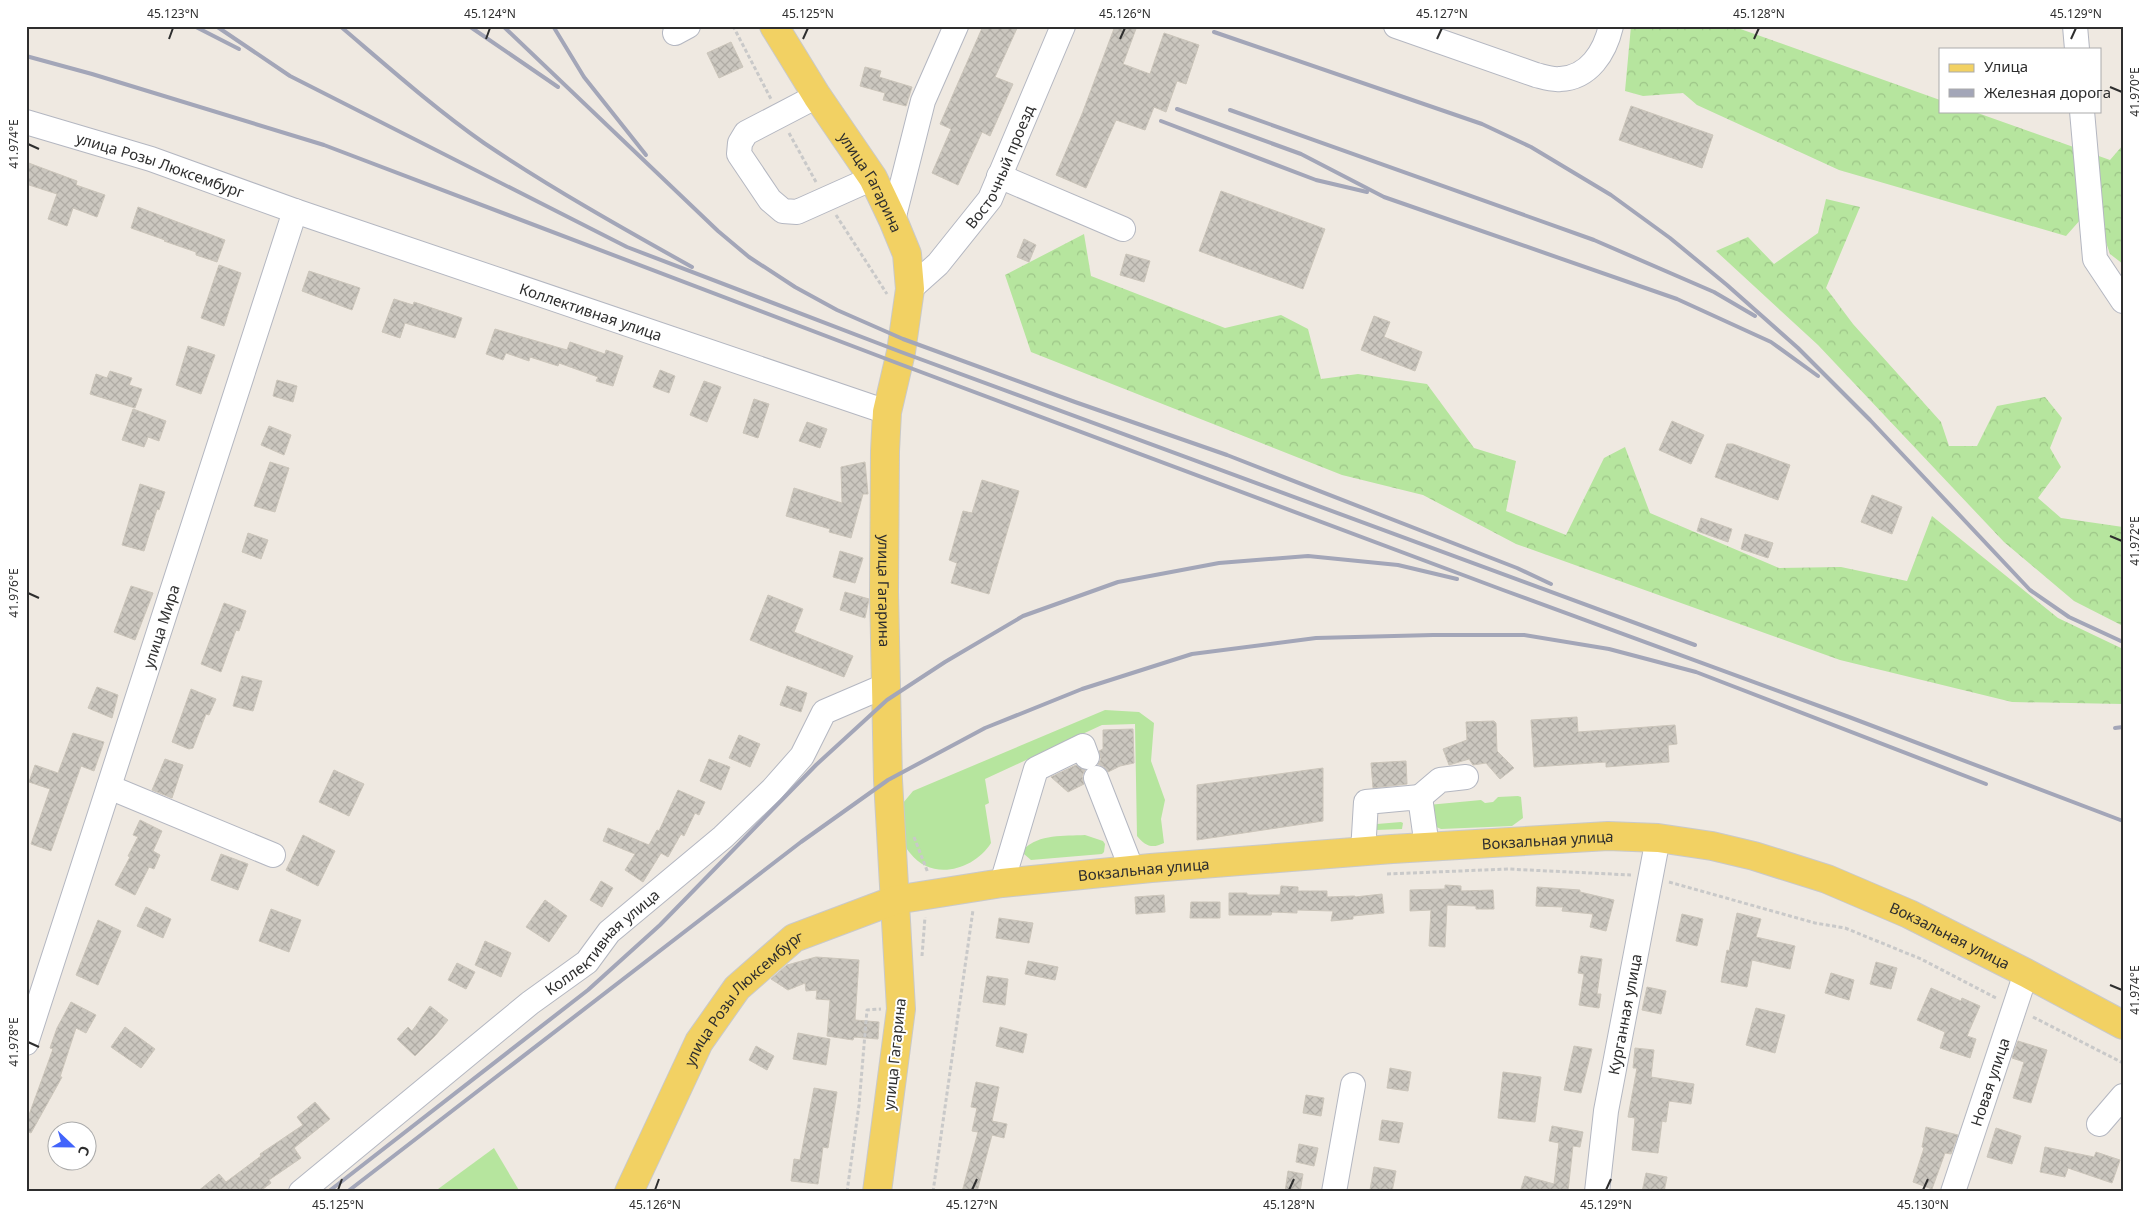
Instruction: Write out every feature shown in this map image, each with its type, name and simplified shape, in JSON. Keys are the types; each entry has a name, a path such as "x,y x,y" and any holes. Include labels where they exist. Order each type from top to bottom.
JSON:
{"main road":[{"name":"улица Гагарина","path":"774,26 817,96 873,178 907,254 901,294 902,345 887,412 884,573 888,780 901,1009 877,1192"},
{"name":"Вокзальная улица","path":"935,892 1002,883 1132,870 1427,847 1608,836 1658,838 1712,846 1746,854 1827,879 1909,914 2026,972 2123,1025"},
{"name":"улица Розы Люксембург","path":"629,1192 699,1042 737,988 794,938 895,900 935,892"}],"street":[{"path":"893,220 923,101 956,26"},
{"name":"Восточный проезд","path":"901,294 938,264 990,199 1063,26"},
{"path":"1396,26 1536,75 1558,80 1572,78 1591,66 1604,50 1611,26"},
{"path":"2075,26 2077,48"},
{"path":"817,96 746,133 740,143 739,154 770,200 783,211 797,212 873,178"},
{"path":"2082,112 2095,259 2123,301"},
{"name":"улица Розы Люксембург","path":"26,122 151,159 295,211"},
{"path":"999,176 1123,229"},
{"name":"Коллективная улица","path":"295,211 887,412"},
{"name":"улица Мира","path":"26,1043 295,211"},
{"name":"Коллективная улица","path":"301,1192 530,1003 587,962 609,932 723,837 772,790 802,756 824,712 887,685"},
{"path":"1002,883 1036,769 1083,746 1087,757"},
{"path":"1363,852 1366,802 1420,797 1440,780 1466,777"},
{"path":"1096,778 1132,870"},
{"path":"108,787 273,855"},
{"path":"1420,797 1427,847"},
{"name":"Курганная улица","path":"1597,1192 1606,1112 1658,838"},
{"name":"Новая улица","path":"1953,1192 2026,972"},
{"path":"1334,1192 1352,1085"},
{"path":"2099,1124 2123,1096"}],"path":[{"path":"733,26 779,115 826,199 901,294"},
{"path":"1378,874 1508,869 1597,872 1650,877 1815,923 1845,928 1921,959 2123,1063"},
{"path":"933,1192 974,903"}],"green space":[{"path":"1631,26 1732,26 1939,100 1939,112 1975,112 2110,160 2123,145 2123,264 2110,254 2101,228 2081,219 2066,236 1839,170 1697,105 1683,93 1643,96 1625,91"},
{"path":"1826,199 1860,207 1826,288 1853,324 1941,422 1949,446 1977,446 1997,406 2045,397 2062,418 2050,448 2061,467 2038,498 2061,518 2123,527 2123,626 2074,601 2004,542 1818,345 1716,251 1748,237 1774,264 1818,233"},
{"path":"1084,234 1091,276 1225,328 1281,315 1308,329 1321,379 1358,374 1427,384 1474,448 1516,461 1506,511 1566,535 1604,458 1625,447 1650,513 1779,568 1841,567 1907,581 1932,516 2058,618 2123,649 2123,704 2012,702 1840,660 1516,544 1423,495 1342,475 1031,352 1005,275"},
{"path":"1105,710 1139,712 1154,723 1151,761 1165,800 1161,819 1164,843 1149,846 1137,836 1135,724 1102,725 985,779 989,803 985,805 991,843 984,852 964,866 941,870 930,867 919,862 907,849 904,843 898,809 913,791"},
{"path":"1498,797 1521,797 1523,818 1512,826 1441,829 1434,826 1428,805 1481,800 1485,803 1493,802"},
{"path":"1403,823 1402,829 1376,830 1377,824"},
{"path":"1085,835 1103,841 1105,844 1102,854 1031,860 1024,854 1024,849 1030,844 1044,838"},
{"path":"494,1148 520,1192 434,1192"}],"building":[{"path":"983,26 1018,26 995,77 1013,84 990,136 982,132 958,185 932,173 951,129 940,124"},
{"path":"1115,26 1137,26 1123,64 1150,74 1164,33 1199,45 1186,84 1177,81 1166,112 1154,107 1145,130 1116,120 1086,188 1056,175 1082,114"},
{"path":"731,42 743,67 719,78 707,53"},
{"path":"865,67 881,71 879,77 912,87 906,106 883,100 885,93 860,86"},
{"path":"1631,106 1713,135 1702,168 1619,140"},
{"path":"26,162 77,181 76,185 105,195 97,217 73,208 67,226 48,219 57,194 26,184"},
{"path":"1221,191 1325,229 1303,289 1199,251"},
{"path":"138,207 225,240 217,262 196,255 196,252 131,228"},
{"path":"1024,239 1036,245 1029,262 1017,257"},
{"path":"1126,254 1150,261 1144,282 1120,275"},
{"path":"219,265 241,273 224,326 201,318"},
{"path":"309,271 360,288 352,310 302,291"},
{"path":"394,299 413,305 414,302 462,318 455,338 405,323 400,338 382,332"},
{"path":"1374,316 1390,322 1384,337 1422,352 1415,371 1361,350"},
{"path":"495,329 567,350 570,342 605,354 606,350 623,356 613,386 596,381 598,377 559,363 558,366 530,357 529,361 506,353 503,360 486,354"},
{"path":"188,346 215,355 201,394 176,385"},
{"path":"660,370 675,376 669,393 653,387"},
{"path":"110,371 132,378 129,385 142,389 135,408 90,394 96,374 107,378"},
{"path":"277,380 297,386 293,402 273,396"},
{"path":"704,381 721,387 707,422 690,415"},
{"path":"754,399 769,404 758,438 743,433"},
{"path":"133,409 166,421 159,441 148,437 144,447 122,440"},
{"path":"1672,421 1704,435 1691,464 1659,450"},
{"path":"807,422 827,429 820,448 799,441"},
{"path":"269,426 291,435 284,455 261,445"},
{"path":"1727,444 1733,444 1790,465 1778,500 1715,477"},
{"path":"270,462 289,468 275,512 254,506"},
{"path":"865,462 868,494 863,494 851,538 829,532 830,529 786,516 794,488 842,503 841,467"},
{"path":"982,480 1019,491 989,594 951,583 957,563 949,560 963,511 972,513"},
{"path":"140,484 165,492 159,510 157,509 144,551 122,545"},
{"path":"1872,495 1902,507 1892,534 1861,522"},
{"path":"1701,518 1732,529 1728,542 1697,531"},
{"path":"248,533 268,540 261,559 242,552"},
{"path":"1745,534 1773,543 1768,558 1741,549"},
{"path":"840,551 863,558 855,583 833,577"},
{"path":"131,586 153,593 135,640 114,632"},
{"path":"845,592 869,599 865,618 840,610"},
{"path":"768,595 803,609 794,632 853,656 844,677 750,640"},
{"path":"224,603 246,611 239,631 236,630 221,672 201,664"},
{"path":"242,676 262,681 253,711 233,706"},
{"path":"787,686 807,693 801,712 780,705"},
{"path":"97,687 118,695 112,718 88,708"},
{"path":"191,689 216,699 209,715 206,714 193,748 189,749 172,742"},
{"path":"1577,717 1578,732 1675,725 1677,744 1668,745 1669,762 1606,767 1606,762 1534,767 1531,720"},
{"path":"1494,721 1496,723 1497,751 1514,768 1500,779 1486,763 1473,765 1469,759 1449,765 1443,749 1467,740 1466,722"},
{"path":"1133,729 1134,763 1120,766 1108,772 1098,764 1101,759 1099,751 1103,749 1103,730"},
{"path":"73,733 104,742 94,771 81,766 51,851 31,844 50,789 29,782 35,765 58,773"},
{"path":"739,735 760,744 750,767 729,758"},
{"path":"165,759 183,765 172,798 152,790"},
{"path":"709,759 730,767 721,790 700,781"},
{"path":"1406,761 1407,784 1373,788 1371,763"},
{"path":"1076,765 1085,770 1082,776 1084,784 1068,792 1051,777"},
{"path":"1323,768 1323,821 1197,840 1197,785"},
{"path":"334,770 364,784 349,816 319,802"},
{"path":"678,790 705,802 699,815 695,813 684,836 681,834 668,857 661,853 643,882 625,870 635,854 603,841 608,828 649,845 657,830 659,831"},
{"path":"140,820 162,831 153,851 160,855 154,869 149,867 135,895 115,885 138,837 133,835"},
{"path":"303,835 335,851 318,886 286,870"},
{"path":"221,854 248,864 238,890 211,880"},
{"path":"601,881 613,888 602,907 590,900"},
{"path":"1445,885 1461,886 1461,891 1493,890 1494,909 1476,909 1476,906 1447,905 1445,947 1429,946 1431,910 1410,911 1410,890 1445,889"},
{"path":"1281,886 1298,887 1298,891 1327,891 1327,897 1355,897 1382,894 1384,913 1353,916 1353,919 1331,921 1333,911 1297,910 1297,913 1272,912 1271,915 1229,915 1229,893 1280,895"},
{"path":"1537,887 1580,890 1580,892 1614,900 1606,931 1590,927 1593,914 1562,911 1563,907 1536,906"},
{"path":"1164,895 1165,912 1136,914 1135,897"},
{"path":"545,900 567,916 549,942 526,927"},
{"path":"1191,902 1220,902 1220,918 1190,918"},
{"path":"146,907 171,919 163,938 137,926"},
{"path":"271,909 301,920 289,952 259,941"},
{"path":"1737,913 1761,919 1756,937 1795,946 1790,969 1752,960 1747,987 1721,982"},
{"path":"1682,914 1703,919 1697,946 1676,941"},
{"path":"999,918 1033,923 1029,943 996,938"},
{"path":"98,920 121,931 98,985 76,975"},
{"path":"485,941 511,953 501,977 475,965"},
{"path":"1581,956 1602,959 1597,994 1601,994 1599,1008 1579,1005 1584,974 1578,973"},
{"path":"816,957 859,960 855,1020 879,1022 878,1039 854,1037 853,1040 827,1036 830,1000 816,999 817,990 806,991 805,983 788,990 771,979 787,965"},
{"path":"1028,961 1058,967 1055,980 1025,974"},
{"path":"1876,962 1897,968 1891,989 1870,984"},
{"path":"457,963 475,972 466,989 448,980"},
{"path":"1831,973 1854,980 1849,1000 1825,993"},
{"path":"987,976 1008,979 1005,1005 983,1002"},
{"path":"1647,987 1666,991 1661,1014 1642,1010"},
{"path":"1931,988 1961,1001 1962,998 1980,1006 1967,1036 1976,1039 1970,1058 1940,1048 1945,1032 1917,1020"},
{"path":"71,1002 96,1015 86,1033 76,1028 60,1077 62,1077 31,1133 26,1131 26,1123 53,1049 50,1048 57,1028"},
{"path":"430,1006 448,1020 415,1056 397,1039 408,1027 412,1031"},
{"path":"1756,1008 1785,1015 1775,1053 1746,1045"},
{"path":"125,1027 155,1049 141,1068 111,1047"},
{"path":"1000,1027 1027,1034 1023,1053 996,1046"},
{"path":"798,1033 830,1039 826,1065 793,1059"},
{"path":"2018,1041 2047,1050 2031,1103 2013,1098 2024,1062 2012,1058"},
{"path":"756,1046 774,1056 767,1070 749,1060"},
{"path":"1574,1046 1592,1049 1581,1093 1564,1090"},
{"path":"1635,1048 1654,1050 1651,1077 1694,1084 1691,1104 1669,1101 1666,1122 1662,1121 1658,1153 1632,1150 1635,1118 1628,1117 1637,1068 1633,1068"},
{"path":"1390,1068 1411,1072 1408,1091 1387,1088"},
{"path":"1503,1072 1541,1077 1535,1122 1498,1118"},
{"path":"976,1082 999,1087 992,1121 1007,1124 1004,1138 992,1135 977,1192 962,1192 978,1132 972,1131 977,1108 971,1107"},
{"path":"814,1088 837,1092 828,1148 823,1147 818,1184 791,1181 794,1159 800,1160"},
{"path":"1306,1095 1324,1098 1321,1116 1303,1113"},
{"path":"315,1102 330,1119 294,1148 301,1158 269,1180 271,1183 259,1192 197,1192 219,1174 226,1182 261,1156 260,1154 303,1125 297,1117"},
{"path":"1382,1120 1403,1123 1399,1143 1379,1140"},
{"path":"1552,1126 1583,1132 1580,1147 1573,1146 1568,1191 1520,1192 1525,1176 1554,1184 1559,1143 1549,1141"},
{"path":"1926,1127 1958,1135 1951,1154 1945,1153 1932,1189 1913,1182 1924,1148 1922,1147"},
{"path":"1996,1128 2021,1136 2012,1164 1987,1157"},
{"path":"1299,1144 1318,1148 1314,1166 1296,1162"},
{"path":"2045,1147 2094,1157 2096,1152 2120,1160 2112,1183 2068,1168 2065,1177 2040,1172"},
{"path":"1374,1167 1396,1171 1392,1192 1370,1190"},
{"path":"1288,1171 1303,1174 1300,1192 1285,1192"},
{"path":"1646,1173 1667,1177 1664,1192 1642,1192"}],"railway":[{"path":"194,26 239,49"},
{"path":"216,26 290,76 627,247 901,352 1695,645"},
{"path":"340,26 465,130 561,192 692,267"},
{"path":"469,26 558,87"},
{"path":"503,26 718,231 749,257 795,287 837,310 903,339 1227,455 1517,568 1551,584"},
{"path":"553,26 584,77 646,155"},
{"path":"1214,32 1482,124 1531,147 1611,195 1670,238 1727,285 1798,348 1870,420 2030,590 2069,617 2123,642"},
{"path":"26,56 92,74 324,145 897,363 1503,590 1849,717 2123,821"},
{"path":"1177,109 1301,154 1384,197 1677,299 1771,342 1818,376"},
{"path":"1230,110 1594,240 1714,292 1755,316"},
{"path":"1161,121 1316,180 1367,192"},
{"path":"328,1192 588,990 660,925 816,765 887,700 945,662 1023,616 1118,582 1219,563 1308,556 1398,565 1457,579"},
{"path":"347,1192 801,842 888,780 985,728 1082,689 1192,654 1316,638 1524,635 1609,649 1696,672 1986,784"},
{"path":"2115,728 2123,727"}]}
